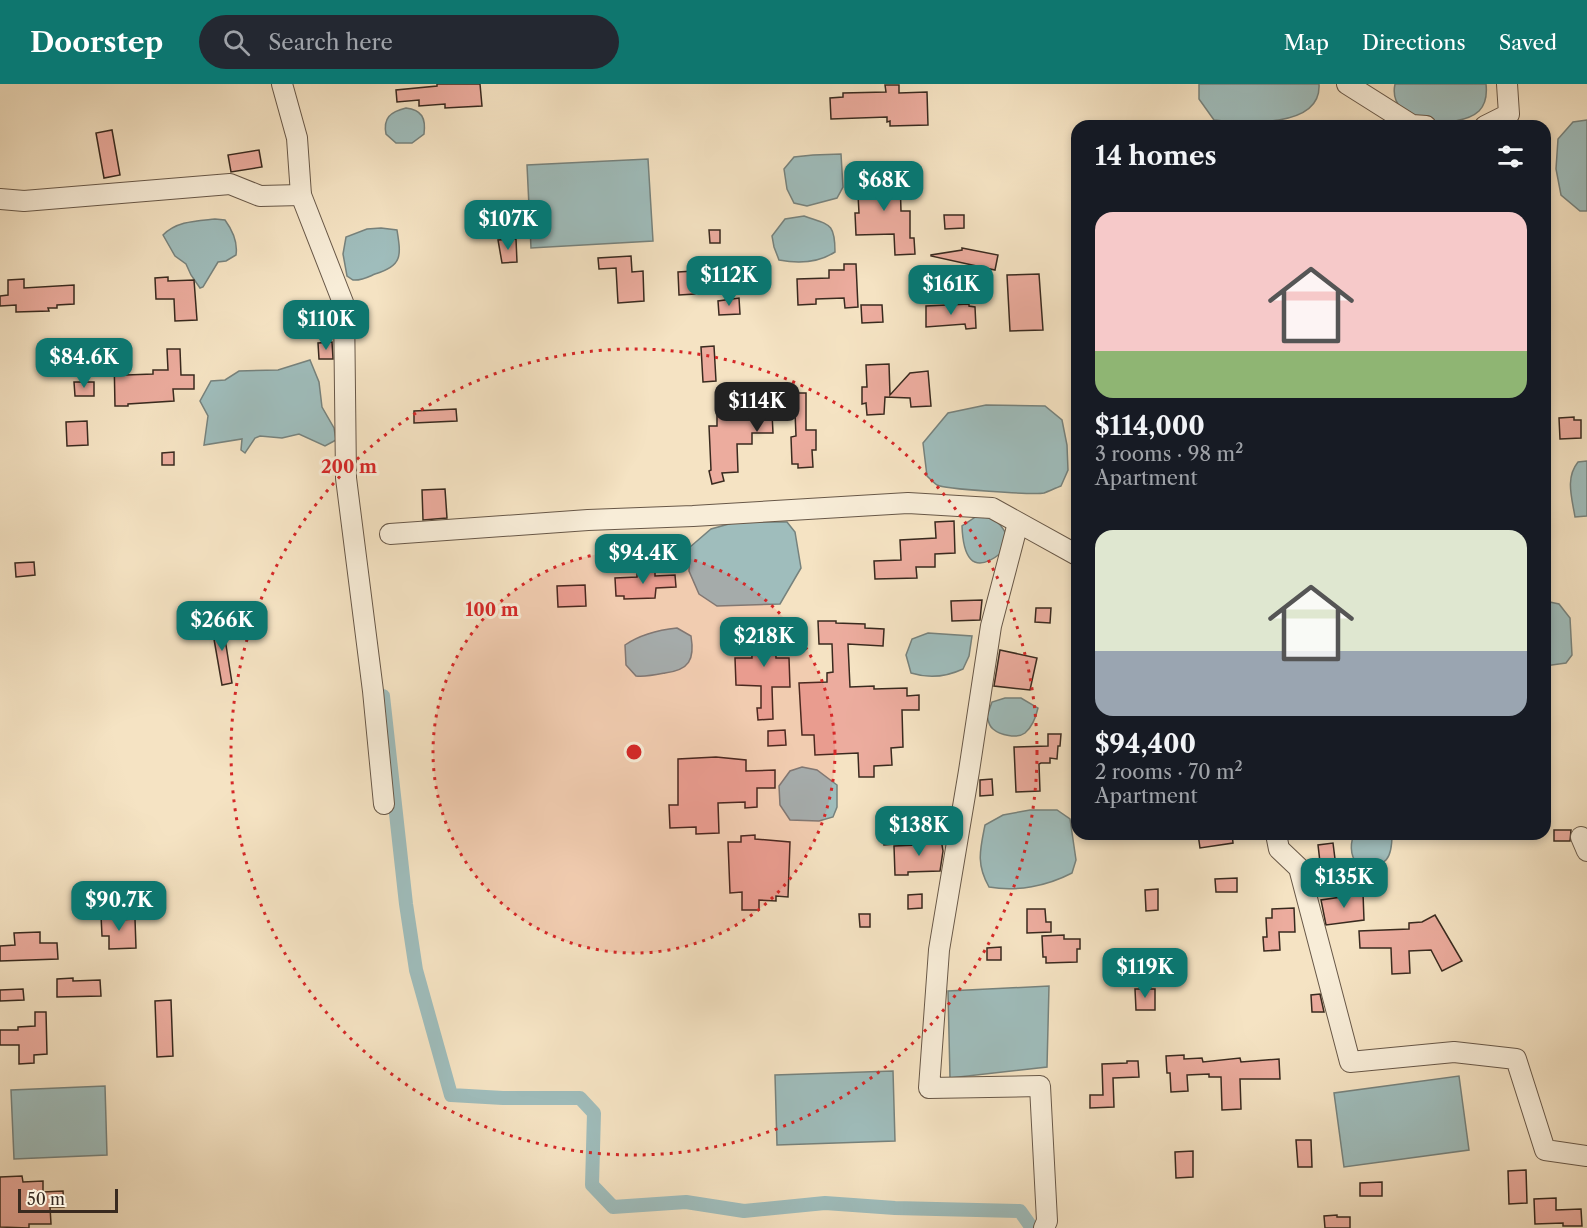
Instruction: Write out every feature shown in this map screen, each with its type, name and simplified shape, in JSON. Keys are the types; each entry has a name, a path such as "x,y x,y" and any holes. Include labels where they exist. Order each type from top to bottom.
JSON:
{"street":[{"path":"282,84 297,138 301,195 345,305 346,478 373,691 384,804"},
{"path":"1347,84 1404,120"},
{"path":"1497,120 1509,114 1507,84"},
{"path":"0,200 24,201 230,184 260,196 301,195"},
{"path":"390,534 588,520 908,503 992,508 1071,552"},
{"path":"1018,523 991,626 939,950 928,1088 1040,1086 1047,1221 1044,1228"},
{"path":"1277,840 1279,849 1299,868 1350,1062 1454,1052 1516,1059 1545,1150 1587,1156"}],"water":[{"path":"1199,84 1319,84 1317,99 1308,109 1295,116 1279,120 1214,120 1199,99"},
{"path":"1395,84 1486,84 1485,102 1479,111 1459,120 1426,120 1412,116 1402,109 1395,98"},
{"path":"406,108 422,116 424,134 412,143 396,143 386,134 387,120 392,114"},
{"path":"1587,120 1587,211 1580,211 1561,195 1556,169 1558,139 1573,122"},
{"path":"841,154 843,187 837,198 807,206 794,203 787,189 784,169 794,157"},
{"path":"648,159 653,241 531,248 527,165"},
{"path":"804,216 829,226 834,235 835,252 808,262 779,260 772,236 785,219"},
{"path":"215,219 225,220 230,228 236,241 236,255 226,261 218,262 203,287 200,288 186,264 175,256 163,235 181,224"},
{"path":"367,229 397,230 398,258 391,267 384,271 353,280 347,276 343,254 346,237"},
{"path":"310,360 319,382 322,407 334,428 336,440 325,446 299,434 282,438 260,436 255,438 245,453 241,450 242,439 204,445 208,416 200,401 211,381 225,380 239,371 278,370"},
{"path":"986,405 1045,406 1062,420 1067,445 1068,470 1061,486 1044,493 989,491 943,487 927,476 923,443 948,413"},
{"path":"1587,461 1587,516 1575,517 1570,488 1572,475 1578,462"},
{"path":"977,516 995,520 1006,534 1001,553 982,563 971,559 964,545 963,536 962,526"},
{"path":"736,522 787,522 795,532 801,568 780,604 717,606 699,594 689,571 690,547 711,529"},
{"path":"1551,602 1559,604 1570,618 1572,655 1566,663 1551,665"},
{"path":"677,628 691,636 692,651 689,662 673,672 636,676 626,665 625,645 650,633"},
{"path":"928,633 972,636 969,656 963,669 938,676 911,673 906,655 912,639"},
{"path":"1005,698 1021,698 1038,708 1032,725 1022,735 1004,734 996,731 990,725 987,716 992,702"},
{"path":"802,767 817,770 837,785 837,807 833,817 819,821 790,820 780,805 779,786 790,771"},
{"path":"1030,810 1057,810 1070,819 1071,840 1073,840 1076,860 1072,873 1032,887 1010,889 989,887 981,864 985,825 1003,815"},
{"path":"1353,840 1392,840 1391,850 1386,860 1377,866 1361,869 1352,853"},
{"path":"1049,986 1047,1067 950,1078 948,991"},
{"path":"893,1071 895,1141 777,1145 775,1075"},
{"path":"1459,1076 1469,1150 1344,1167 1334,1093"},
{"path":"105,1086 107,1155 14,1159 11,1090"}],"building":[{"path":"437,84 480,84 482,106 445,108 445,104 419,106 419,100 397,102 396,90 437,86"},
{"path":"885,85 899,85 899,93 927,92 928,125 890,126 887,117 831,119 830,98 843,97 843,93 886,92"},
{"path":"112,130 120,175 104,178 96,133"},
{"path":"259,150 262,167 231,172 228,155"},
{"path":"878,176 878,179 900,178 901,211 910,211 910,238 914,238 915,254 895,255 894,234 856,235 855,213 859,213 857,177"},
{"path":"944,215 964,215 964,228 945,229"},
{"path":"709,230 720,230 720,243 710,243"},
{"path":"516,239 517,262 502,263 498,240"},
{"path":"962,248 998,255 995,270 931,256 962,250"},
{"path":"631,256 632,272 643,271 644,301 618,303 616,268 599,269 598,258"},
{"path":"844,264 856,264 858,307 845,308 844,298 816,299 816,304 798,305 797,279 829,278 829,270 844,270"},
{"path":"694,271 695,294 679,295 678,272"},
{"path":"1039,274 1043,330 1010,331 1007,275"},
{"path":"168,277 168,281 194,280 197,320 175,321 174,299 156,299 155,278"},
{"path":"24,279 24,288 74,285 74,304 57,305 57,308 48,308 49,311 16,312 16,305 0,306 0,296 8,295 8,280"},
{"path":"739,298 740,314 719,315 718,301"},
{"path":"969,304 975,307 976,328 966,329 965,324 926,327 926,306"},
{"path":"861,305 882,305 883,322 862,323"},
{"path":"332,342 333,359 319,359 318,343"},
{"path":"714,346 716,381 703,382 701,347"},
{"path":"167,349 180,349 181,375 194,375 194,389 173,389 174,401 115,406 114,356 126,356 126,375 153,374 153,370 168,370"},
{"path":"889,364 890,395 910,373 928,371 931,406 911,407 910,398 885,397 884,414 867,415 866,403 862,404 862,387 867,387 866,365"},
{"path":"74,382 94,382 94,396 75,396"},
{"path":"789,393 806,393 806,430 816,430 816,450 812,450 813,467 798,468 798,464 792,464 791,437 796,436 795,412 772,413 773,433 752,433 752,444 737,444 738,472 722,473 724,481 712,484 709,471 711,470 709,426 717,426 717,408 754,406 754,402 774,402 774,399 789,398"},
{"path":"456,409 457,421 414,423 414,411"},
{"path":"1574,417 1574,420 1581,420 1581,438 1560,439 1559,418"},
{"path":"87,421 88,445 67,446 66,422"},
{"path":"174,452 174,465 162,465 162,453"},
{"path":"445,489 447,518 423,520 422,490"},
{"path":"954,521 955,553 935,554 935,567 916,567 917,578 875,579 874,561 901,560 900,540 936,538 935,522"},
{"path":"34,562 35,575 16,577 15,563"},
{"path":"655,569 655,576 675,575 676,587 656,588 655,598 624,599 624,596 616,596 615,578 637,577 637,570"},
{"path":"585,585 586,606 558,607 557,586"},
{"path":"982,600 980,620 952,621 951,601"},
{"path":"1036,608 1051,608 1050,623 1035,622"},
{"path":"222,620 232,683 222,685 211,622"},
{"path":"818,621 865,624 865,628 884,629 883,646 848,644 850,687 907,688 907,696 919,695 919,710 902,710 903,747 891,748 892,765 874,766 874,777 859,777 858,753 815,755 814,735 802,735 799,683 827,682 827,673 833,672 832,644 819,644"},
{"path":"751,624 775,624 776,658 789,658 790,687 772,687 773,719 758,720 757,708 761,708 761,686 736,685 735,658 752,658"},
{"path":"1000,650 1037,658 1030,690 994,686"},
{"path":"785,730 786,745 768,746 768,731"},
{"path":"1048,734 1061,734 1060,746 1058,746 1057,759 1050,758 1050,763 1039,764 1040,791 1016,792 1014,747 1048,746"},
{"path":"716,757 746,760 746,771 775,770 775,788 757,788 757,807 745,808 745,802 718,803 719,833 696,834 696,827 670,828 669,805 678,805 678,759"},
{"path":"992,779 993,795 980,796 980,780"},
{"path":"1554,830 1571,830 1570,841 1554,841"},
{"path":"883,832 894,832 895,844 884,845"},
{"path":"755,835 755,839 790,842 788,897 776,896 776,901 759,900 759,910 742,910 742,892 730,893 728,842 741,842 741,836"},
{"path":"941,839 943,851 940,871 908,872 908,875 895,875 894,846 917,845 917,840"},
{"path":"1199,840 1233,840 1233,843 1200,848"},
{"path":"1333,843 1335,859 1320,862 1318,845"},
{"path":"1237,878 1237,892 1216,892 1215,879"},
{"path":"1158,889 1158,910 1146,911 1145,890"},
{"path":"1348,893 1363,893 1364,920 1326,925 1321,900 1348,896"},
{"path":"922,894 922,908 908,909 908,895"},
{"path":"1294,908 1295,932 1279,932 1280,950 1264,951 1263,937 1267,937 1266,918 1272,918 1272,909"},
{"path":"1027,909 1045,909 1046,922 1051,922 1051,932 1027,933"},
{"path":"117,914 118,920 135,919 136,948 109,949 109,936 102,936 101,915"},
{"path":"859,914 870,914 870,927 860,927"},
{"path":"1435,915 1462,961 1442,971 1431,950 1409,951 1410,973 1392,974 1391,948 1360,948 1359,931 1409,929 1409,923 1422,922"},
{"path":"40,932 40,943 57,943 58,959 0,961 0,946 15,945 14,933"},
{"path":"1064,935 1064,939 1080,939 1077,962 1046,963 1046,957 1043,957 1042,936"},
{"path":"1001,947 1001,960 987,960 987,948"},
{"path":"73,978 73,981 100,980 101,996 57,997 57,979"},
{"path":"23,989 24,1000 0,1001 0,990"},
{"path":"1135,989 1155,989 1155,1010 1136,1010"},
{"path":"1320,994 1324,1012 1312,1012 1311,995"},
{"path":"171,1000 173,1056 157,1057 155,1001"},
{"path":"35,1012 46,1012 47,1054 34,1055 34,1063 19,1064 19,1045 0,1045 0,1030 18,1030 18,1027 35,1026"},
{"path":"1184,1055 1184,1059 1202,1058 1203,1062 1240,1058 1241,1062 1279,1059 1280,1079 1240,1079 1241,1109 1222,1110 1221,1077 1209,1077 1209,1074 1187,1075 1188,1091 1171,1092 1166,1056"},
{"path":"1127,1061 1138,1061 1139,1077 1113,1078 1114,1107 1090,1108 1090,1095 1103,1095 1102,1064 1127,1063"},
{"path":"1296,1140 1311,1140 1312,1167 1298,1167"},
{"path":"1193,1151 1193,1177 1176,1178 1175,1152"},
{"path":"1526,1170 1527,1203 1509,1204 1508,1171"},
{"path":"22,1176 23,1182 43,1181 43,1192 63,1191 64,1207 50,1207 51,1224 29,1224 29,1228 0,1227 0,1177"},
{"path":"1382,1182 1382,1196 1360,1196 1360,1183"},
{"path":"1556,1198 1556,1210 1581,1209 1582,1226 1563,1226 1563,1223 1535,1224 1534,1199"},
{"path":"1337,1215 1337,1217 1350,1217 1350,1228 1325,1228 1324,1216"}],"waterway":[{"path":"383,696 406,904 416,970 451,1095 580,1098 594,1113 592,1185 613,1207 686,1202 744,1211 825,1203 895,1208 1020,1211 1032,1228"}]}
